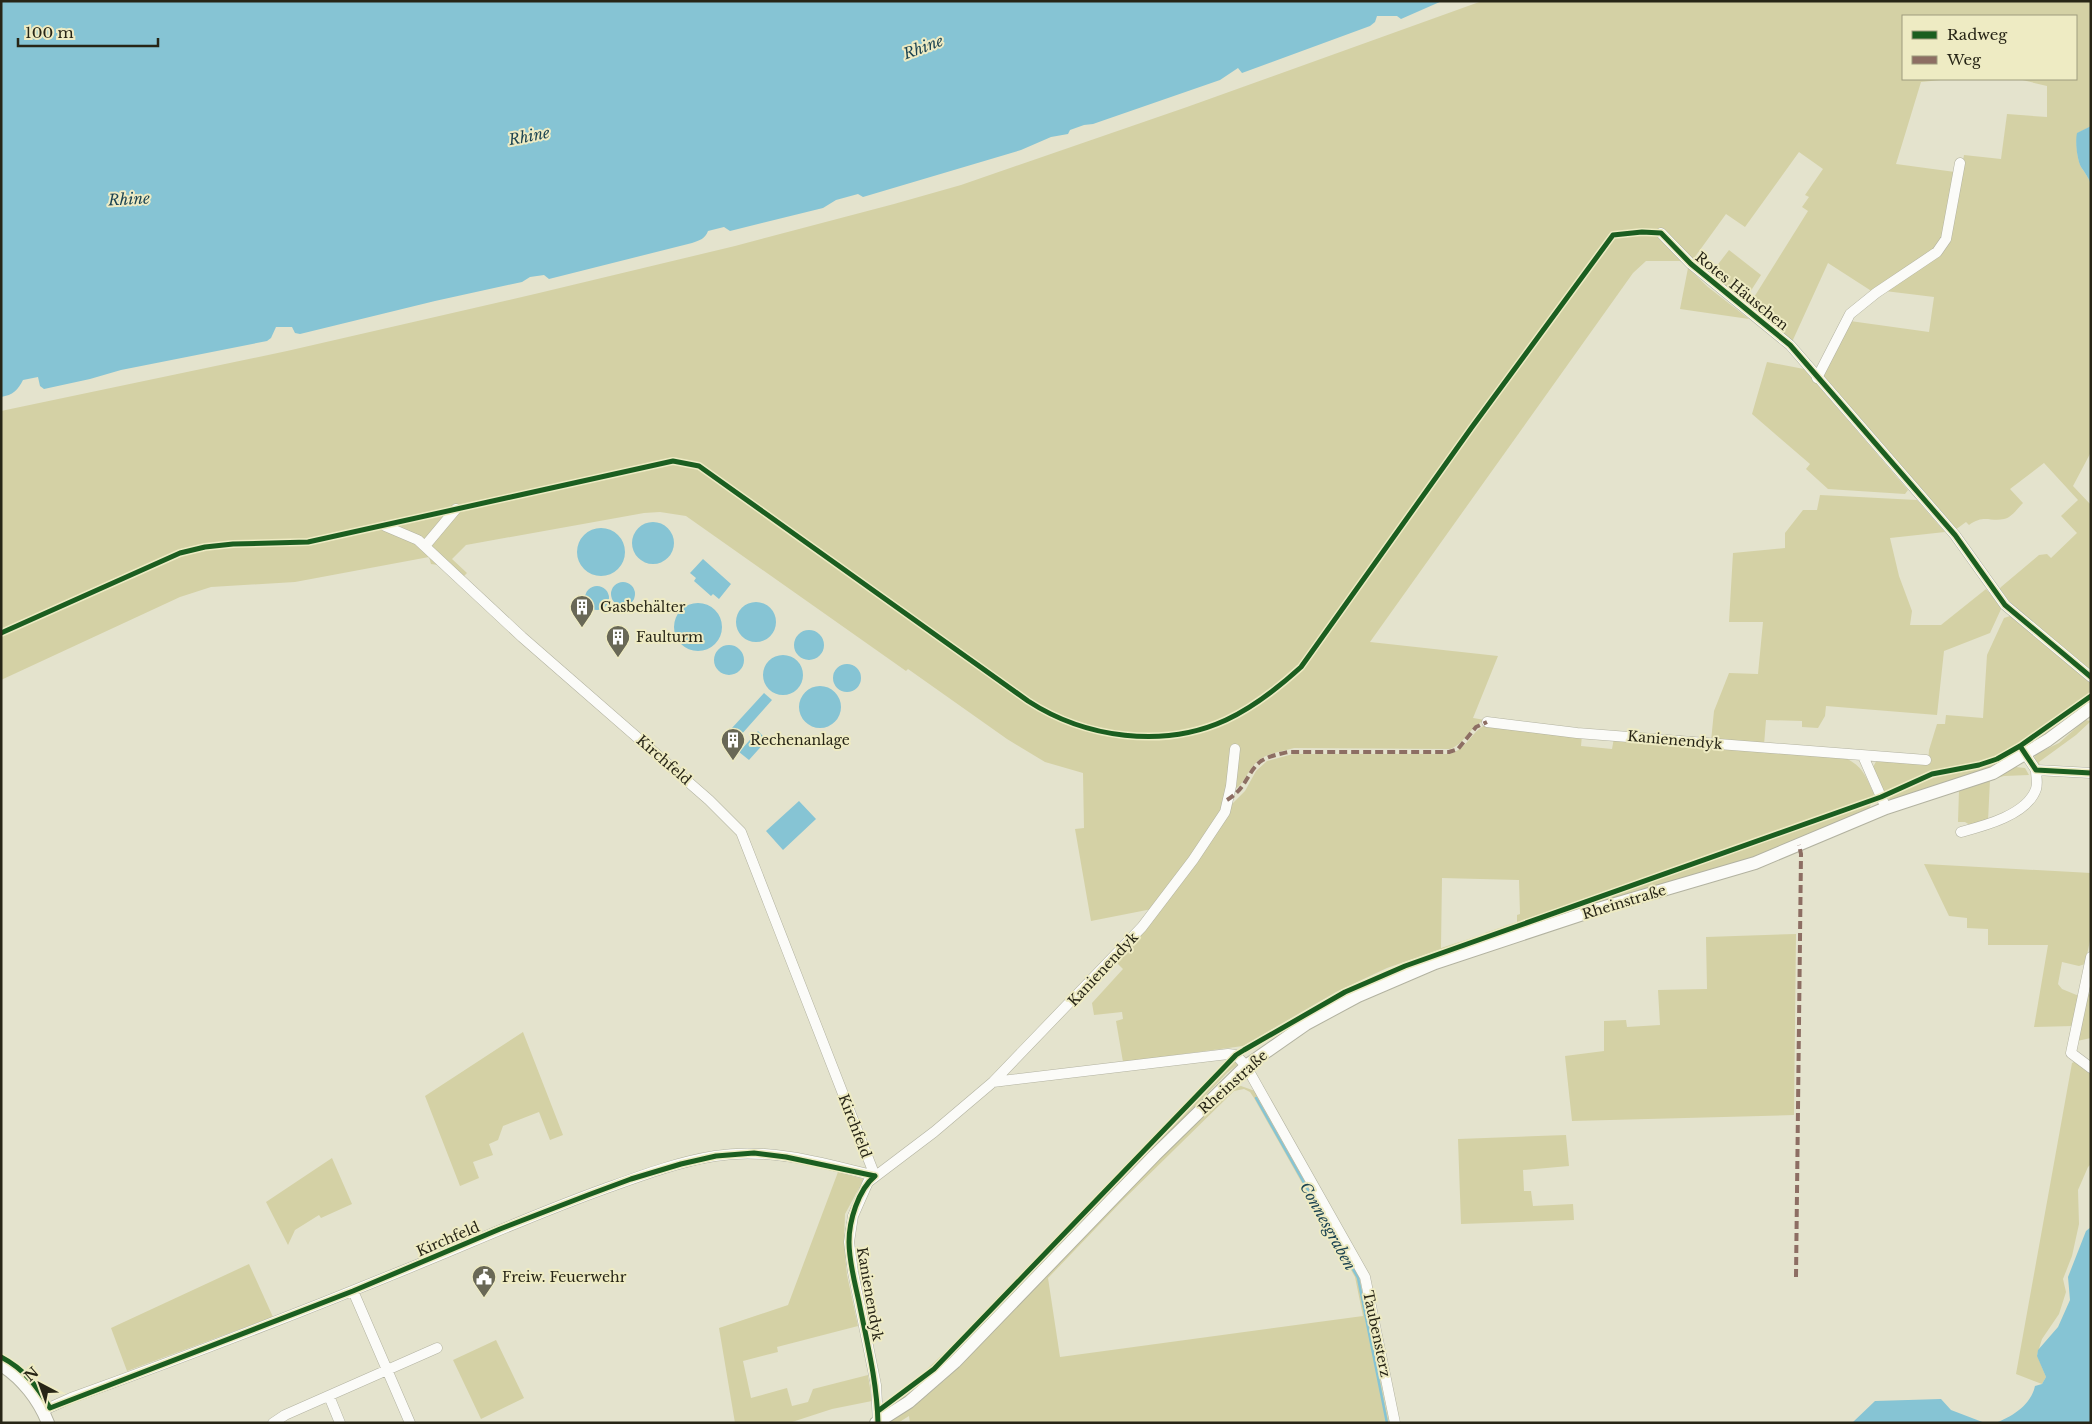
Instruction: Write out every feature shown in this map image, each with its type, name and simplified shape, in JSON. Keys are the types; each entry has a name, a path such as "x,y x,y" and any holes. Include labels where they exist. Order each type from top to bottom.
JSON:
{"main road":[{"name":"Rheinstraße","path":"878,1422 909,1402 955,1362 1148,1162 1246,1066 1306,1024 1375,988 1435,963 1598,909 1755,863 1886,808 1993,773 2026,755 2091,708"},
{"path":"1,1365 25,1386 45,1417"}],"street":[{"path":"1817,378 1850,314 1876,293 1937,252 1946,239 1960,162"},
{"name":"Rotes Häuschen","path":"1661,232 1691,264 1790,345 1955,535 2005,605 2091,677"},
{"path":"425,546 456,510"},
{"name":"Kirchfeld","path":"385,526 418,540 425,546 522,637 695,787 741,832 875,1176"},
{"name":"Kanienendyk","path":"1486,722 1578,732 1926,760"},
{"name":"Kanienendyk","path":"878,1422 876,1385 853,1272 849,1242 853,1216 868,1182 934,1132 993,1082 1123,948 1156,911 1199,852 1225,812 1231,786 1235,748"},
{"path":"1961,832 1998,822 2032,798 2037,787 2036,770 2026,755"},
{"path":"1863,756 1886,808"},
{"path":"2036,770 2091,773"},
{"path":"2091,957 2071,1053 2091,1068"},
{"path":"993,1082 1228,1054 1236,1055 1246,1066"},
{"name":"Taubensterz","path":"1246,1066 1365,1277 1395,1423"},
{"name":"Kirchfeld","path":"45,1417 71,1398 353,1290 500,1229 631,1179 716,1156 754,1153 786,1157 875,1176"},
{"path":"353,1290 410,1423"},
{"path":"273,1423 285,1415 438,1348"},
{"path":"329,1396 340,1423"}],"shaded area":[{"path":"1482,1 2091,1 2091,126 2078,133 2077,146 2081,167 2091,185 2091,452 2073,486 2091,505 2091,672 2017,609 1999,590 2039,555 2047,554 2051,558 2077,533 2061,516 2078,500 2044,463 2010,489 2023,503 2009,517 1999,520 1979,520 1969,525 1966,522 1955,530 1822,376 1850,321 1929,332 1934,297 1885,291 1931,260 1945,245 1950,236 1964,155 2001,159 2007,114 2047,117 2047,86 2022,80 2077,80 2077,15 1902,15 1902,80 1940,80 1921,82 1896,164 1955,172 1941,243 1935,250 1873,292 1828,263 1792,342 1751,309 1751,302 1808,211 1802,207 1809,197 1805,195 1823,169 1799,152 1745,227 1726,214 1692,261 1689,260 1685,264 1680,261 1646,261 1633,273 1370,642 1498,656 1473,718 1485,720 1475,726 1460,743 1450,749 1294,748 1260,759 1237,788 1225,792 1220,814 1213,826 1152,909 1091,921 1075,829 1084,828 1083,773 1045,762 1007,739 908,669 906,671 686,516 660,512 644,513 466,545 452,559 467,573 458,582 438,565 431,564 429,557 295,582 211,587 180,597 1,680 1,411 287,351 735,246 961,185 1187,107"},
{"path":"1729,250 1761,275 1743,303 1709,276"},
{"path":"1688,268 1708,287 1749,319 1680,309"},
{"path":"1767,362 1804,369 1908,490 1905,494 1828,489 1806,469 1810,464 1752,414"},
{"path":"1820,495 1917,500 1945,532 1890,538 1899,576 1912,611 1910,625 1941,625 1986,589 2002,607 1990,633 1944,651 1937,715 1826,706 1825,716 1818,728 1802,727 1802,721 1766,720 1764,745 1711,741 1714,711 1729,673 1758,674 1763,622 1729,622 1733,553 1785,548 1785,533 1803,510 1817,510"},
{"path":"2010,616 2091,683 2091,702 2043,739 1994,767 1894,801 1886,797 1873,767 1878,758 1928,762 1929,750 1937,724 1945,724 1946,715 1983,718 1987,655 2004,618"},
{"path":"2085,720 2091,721 2076,735 2039,762 2040,767 2033,760 2036,754 2059,743"},
{"path":"1487,724 1582,735 1581,746 1612,749 1614,738 1839,755 1858,766 1868,780 1874,794 1869,810 1764,854 1549,918 1490,939 1485,933 1517,922 1517,915 1520,914 1519,880 1442,878 1441,948 1475,937 1472,945 1442,956 1441,949 1387,968 1336,992 1243,1046 1123,1062 1116,1021 1123,1019 1122,1012 1094,1015 1092,1003 1123,969 1116,962 1158,914 1227,809 1245,791 1256,771 1267,761 1293,754 1449,754 1460,749 1477,731"},
{"path":"2015,767 2025,768 2029,775 2004,776 1990,780 1988,821 1970,825 1965,822 1958,822 1959,790"},
{"path":"1924,864 2091,873 2091,936 2085,964 2079,966 2062,962 2058,984 2062,989 2079,996 2073,1026 2034,1027 2048,945 1988,945 1988,929 1967,928 1967,918 1949,916"},
{"path":"1796,934 1794,1115 1572,1121 1565,1056 1604,1051 1604,1021 1626,1020 1627,1027 1660,1025 1658,990 1707,989 1706,937"},
{"path":"2086,993 2091,995 2091,1038 2077,1041"},
{"path":"523,1032 563,1135 550,1140 539,1112 503,1126 498,1140 489,1144 493,1155 473,1162 479,1178 460,1186 425,1096"},
{"path":"1230,1056 1236,1058 1237,1065 1227,1073 956,1356 894,1409 886,1409 884,1403 919,1377 948,1349"},
{"path":"2076,1061 2091,1072 2091,1164 2078,1190 2079,1224 2072,1256 2063,1279 2066,1292 2059,1314 2042,1339 2037,1355 2046,1377 2042,1384 2016,1374 2072,1063"},
{"path":"1241,1086 1255,1091 1359,1276 1389,1423 910,1423 909,1416 898,1423 888,1423 920,1401 947,1378 1180,1137 1232,1088","holes":["1244,1089 1250,1092 1355,1277 1363,1316 1060,1357 1048,1278 1121,1202 1234,1091"]},
{"path":"1566,1135 1569,1166 1523,1170 1524,1191 1531,1191 1533,1206 1573,1204 1574,1220 1461,1224 1458,1139"},
{"path":"332,1158 352,1204 321,1218 319,1215 295,1230 288,1245 266,1202"},
{"path":"838,1172 864,1179 845,1214 844,1243 847,1275 858,1326 777,1347 778,1352 743,1361 751,1398 787,1388 792,1406 808,1402 813,1389 868,1375 872,1401 832,1409 789,1423 735,1423 719,1328 788,1305"},
{"path":"249,1264 273,1317 127,1371 111,1328"},
{"path":"496,1340 524,1398 481,1419 453,1360"}],"water":[{"name":"Rhine","path":"1,1 1442,1 1401,19 1397,16 1377,16 1375,22 1370,26 1242,73 1238,68 1220,80 1093,124 1084,125 1070,130 1068,134 1051,137 1021,150 863,197 858,194 836,200 823,208 730,231 724,227 708,231 704,238 692,243 549,279 544,275 530,277 522,282 300,334 295,333 292,327 276,327 271,338 267,341 121,370 44,389 40,386 38,377 23,380 15,392 1,397"},
{"path":"2091,126 2091,185 2081,167 2077,155 2076,141 2077,133"},
{"path":"649,522 657,522 668,528 674,543 668,558 657,564 649,564 638,558 632,547 632,539 638,528"},
{"path":"596,528 606,528 618,535 625,547 625,557 618,569 606,576 596,576 588,572 581,565 577,557 577,547 581,539 588,532"},
{"path":"703,559 731,584 719,599 713,594 711,596 694,581 696,578 690,573"},
{"path":"623,582 628,583 634,589 634,599 628,605 623,606 618,605 612,599 611,594 612,589 618,583"},
{"path":"597,586 605,590 609,598 605,606 597,610 589,606 585,598 589,590"},
{"path":"760,602 767,605 773,611 776,622 775,630 767,639 760,642 752,642 745,639 737,630 736,618 739,611 748,603"},
{"path":"698,603 707,605 715,610 720,618 722,627 720,636 715,644 707,649 698,651 689,649 681,644 676,636 674,627 676,618 681,610 689,605"},
{"path":"809,630 815,631 823,639 823,651 815,659 809,660 803,659 795,651 794,645 795,639 803,631"},
{"path":"729,645 735,646 743,654 743,666 735,674 729,675 723,674 715,666 714,660 715,654 723,646"},
{"path":"787,655 794,658 800,664 803,675 802,683 794,692 787,695 779,695 772,692 764,683 763,671 766,664 775,656"},
{"path":"847,664 857,668 861,678 857,688 847,692 837,688 833,678 837,668"},
{"path":"824,686 832,689 838,695 841,707 838,719 832,725 816,728 808,725 802,719 799,703 802,695 808,689"},
{"path":"764,693 772,700 740,736 732,728"},
{"path":"758,731 767,740 749,760 739,752"},
{"path":"799,801 816,819 783,850 766,831"},
{"path":"2091,1227 2091,1423 1995,1423 2020,1409 2033,1393 2035,1386 2042,1384 2046,1377 2037,1356 2038,1350 2058,1327 2070,1300 2068,1277 2086,1231"},
{"path":"1941,1399 1951,1410 1985,1423 1852,1423 1875,1401"}],"waterway":[{"name":"Connesgraben","path":"1256,1098 1358,1278 1387,1423"}],"marked path":[{"path":"1227,800 1239,790 1256,765 1274,755 1288,752 1449,752 1458,749 1476,727 1487,722"},
{"path":"1796,1277 1801,854 1799,845"}],"cycle path":[{"path":"1,633 180,553 205,547 233,544 308,542 673,461 699,466 1028,701 1050,714 1074,724 1099,731 1125,735 1151,736 1202,729 1226,720 1256,703 1275,690 1301,667 1472,427 1613,235 1642,232 1661,233 1691,264 1790,345 1955,535 2005,605 2091,677"},
{"path":"878,1411 934,1369 1236,1055 1244,1050 1345,992 1405,966 1881,797 1932,774 1979,765 1997,759 2020,746 2091,696"},
{"path":"2020,746 2036,770 2091,773"},
{"path":"1,1357 17,1367 29,1379 50,1408 353,1291 500,1229 631,1179 681,1164 716,1156 754,1153 786,1157 875,1176"},
{"path":"875,1176 859,1197 849,1234 849,1250 874,1377 878,1423"}],"place":[{"name":"Gasbehälter","path":"582,628"},
{"name":"Faulturm","path":"618,658"},
{"name":"Rechenanlage","path":"733,761"},
{"name":"Freiw. Feuerwehr","path":"484,1298"}]}
